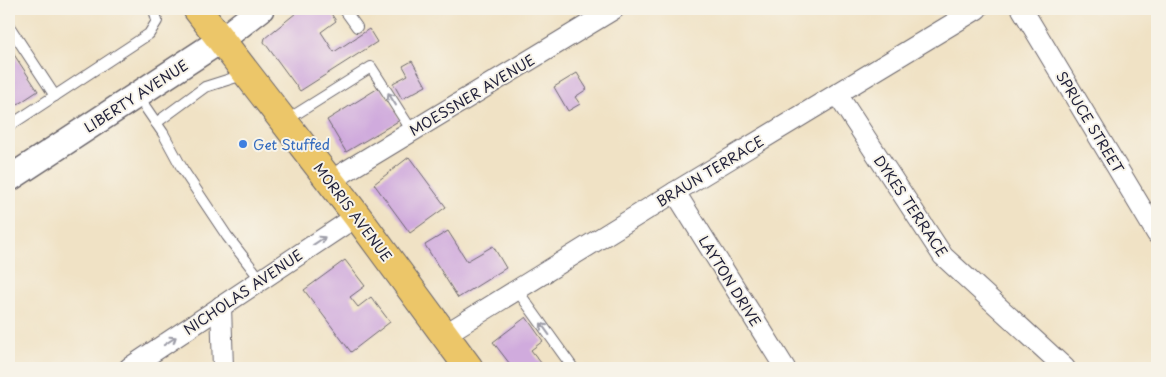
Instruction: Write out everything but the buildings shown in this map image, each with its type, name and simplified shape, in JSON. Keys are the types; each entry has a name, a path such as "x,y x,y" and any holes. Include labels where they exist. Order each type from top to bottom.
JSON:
{"main road":[{"name":"MORRIS AVENUE","path":"197,9 357,216 469,368"}],"street":[{"name":"LIBERTY AVENUE","path":"9,179 221,40 261,9"},
{"name":"MOESSNER AVENUE","path":"330,181 614,9"},
{"name":"BRAUN TERRACE","path":"444,335 675,192 978,9"},
{"name":"SPRUCE STREET","path":"1022,9 1157,234"},
{"name":"DYKES TERRACE","path":"837,94 943,256 1065,368"},
{"name":"LAYTON DRIVE","path":"675,192 778,366"},
{"name":"NICHOLAS AVENUE","path":"129,368 357,216"},
{"path":"221,306 223,368"}],"lane":[{"path":"9,126 149,34 157,21 154,9"},
{"path":"344,9 357,27"},
{"path":"9,26 55,96"},
{"path":"284,122 371,67 412,132"},
{"path":"156,123 205,87 246,73"},
{"path":"137,95 156,123 183,170 227,236 261,280"},
{"path":"517,290 574,368"}],"place":[{"name":"Get Stuffed","path":"243,144"}]}
